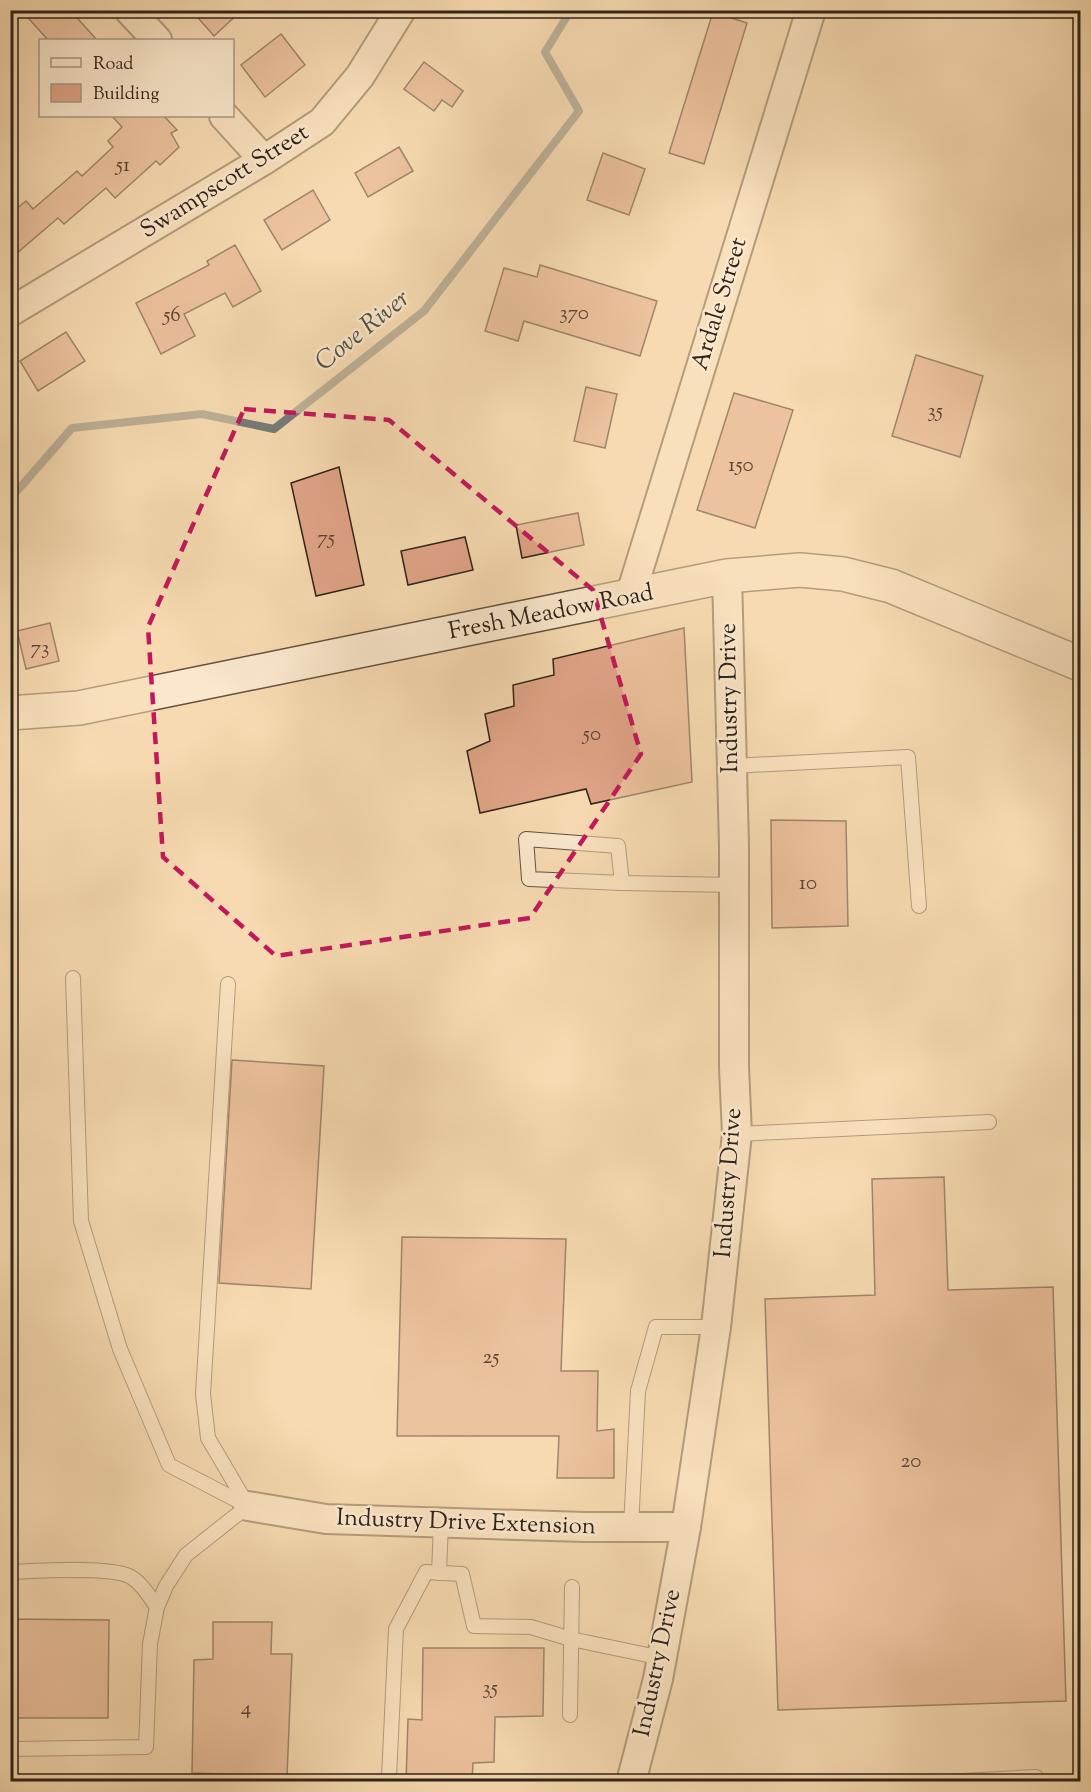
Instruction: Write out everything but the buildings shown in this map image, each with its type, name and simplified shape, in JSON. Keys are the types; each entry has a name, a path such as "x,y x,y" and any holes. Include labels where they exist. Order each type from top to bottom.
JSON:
{"street":[{"path":"129,10 156,39"},
{"name":"Swampscott Street","path":"10,312 264,160 322,122 360,76 400,10"},
{"name":"Ardale Street","path":"630,597 811,10"},
{"path":"225,117 264,160"},
{"name":"Fresh Meadow Road","path":"10,713 79,708 727,576 800,570 843,574 891,586 1080,664"},
{"name":"Industry Drive","path":"635,1779 662,1658 686,1527 716,1327 737,1134 727,576"},
{"name":"Industry Drive Extension","path":"248,1506 327,1520 686,1527"}],"lane":[{"path":"732,766 908,758 919,906"},
{"path":"622,883 618,846 526,839 529,879 622,883 734,885"},
{"path":"73,978 81,1221 120,1349 169,1465 248,1506"},
{"path":"228,984 203,1394 208,1438 248,1506"},
{"path":"737,1134 989,1122"},
{"path":"631,1527 638,1391 656,1327 716,1327"},
{"path":"10,1749 146,1747 150,1644 157,1607 166,1586 186,1555 248,1506"},
{"path":"439,1573 441,1523"},
{"path":"10,1572 102,1571 128,1575 143,1587 157,1607"},
{"path":"389,1777 396,1629 426,1572 462,1574 474,1626 531,1627 571,1639 662,1658"},
{"path":"570,1715 572,1587"},
{"path":"943,1782 1036,1777"}],"highlighted area":[{"path":"244,409 389,420 593,590 641,754 530,918 276,956 163,857 148,627"}],"waterway":[{"name":"Cove River","path":"10,499 72,428 202,414 274,429 424,311 579,111 545,52 571,10"}]}
